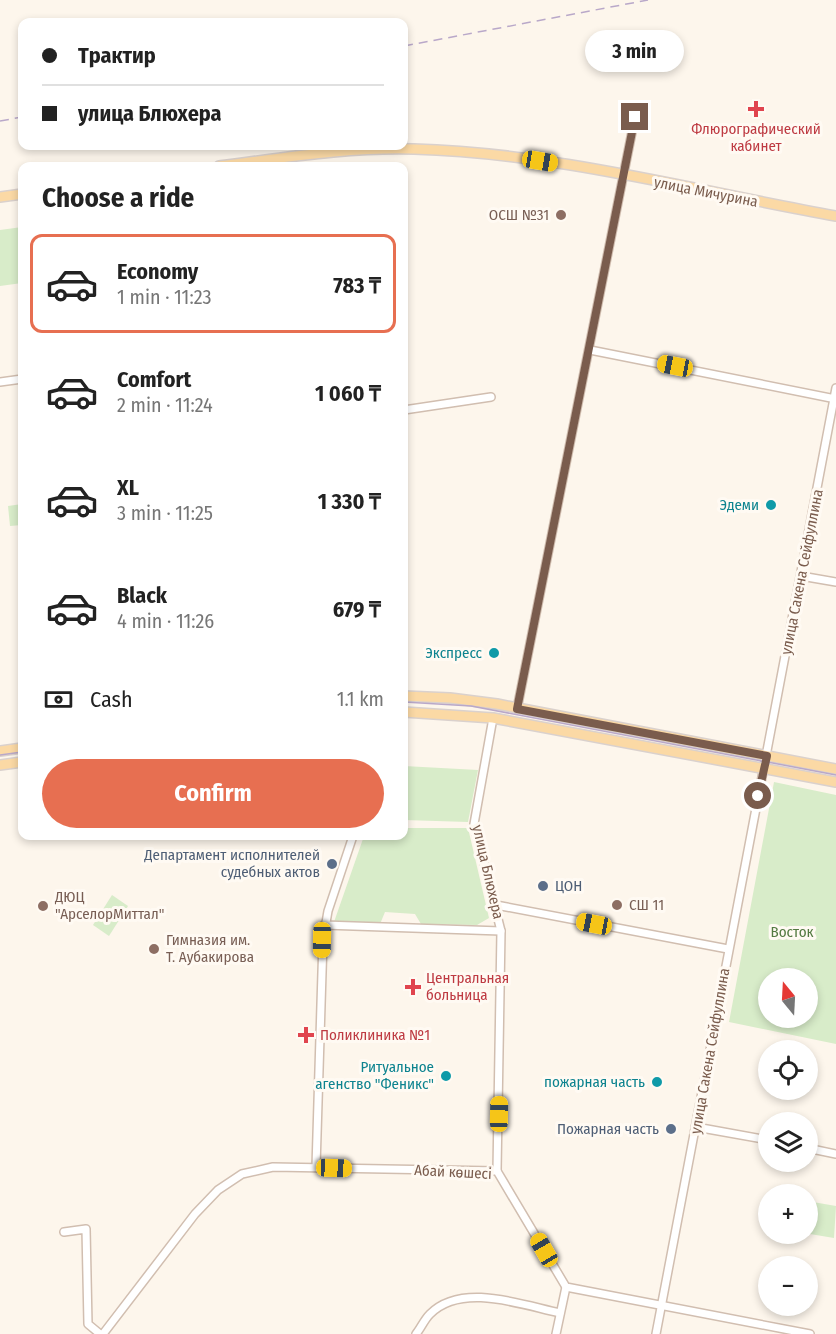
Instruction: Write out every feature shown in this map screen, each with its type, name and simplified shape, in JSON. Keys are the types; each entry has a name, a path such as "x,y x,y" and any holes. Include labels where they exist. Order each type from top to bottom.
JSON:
{"main road":[{"name":"улица Мичурина","path":"408,149 495,154 836,216"},
{"name":"улица Мичурина","path":"258,162 330,152 386,150"},
{"path":"0,197 18,195"},
{"path":"408,696 450,698 517,709 836,769"},
{"path":"408,712 493,718 836,782"},
{"path":"0,751 18,749"},
{"path":"0,765 18,763"}],"street":[{"path":"517,709 635,117"},
{"path":"590,350 835,398"},
{"path":"0,382 18,380"},
{"name":"улица Сакена Сейфуллина","path":"656,1334 836,388"},
{"path":"408,409 491,397"},
{"path":"801,576 836,582"},
{"name":"улица Блюхера","path":"493,718 474,824 501,931 497,1171"},
{"path":"316,1167 324,925 352,840"},
{"path":"496,905 728,948"},
{"path":"324,925 501,931"},
{"path":"696,1127 758,1138"},
{"path":"818,1150 836,1154"},
{"name":"Абай көшесі","path":"102,1334 195,1214 218,1190 242,1174 260,1168 497,1171 566,1287"},
{"path":"64,1232 86,1229 88,1324 102,1334"},
{"path":"556,1334 566,1287 810,1334"},
{"path":"416,1334 430,1314 447,1303 462,1299 490,1298 560,1313"}],"green space":[{"path":"18,228 18,284 0,286 0,230"},
{"path":"18,505 18,525 10,526 8,506"},
{"path":"408,766 478,770 468,822 408,820"},
{"name":"Восток","path":"774,782 836,795 836,1044 758,1028 818,1028 818,968 758,968 758,1028 729,1022"},
{"path":"408,828 468,828 489,918 477,925 421,924 415,914 385,912 380,924 334,922 363,840 408,840"},
{"path":"112,895 128,906 109,936 93,925"},
{"path":"818,1203 836,1206 834,1238 818,1235"}],"tram line":[{"path":"408,702 471,706 836,775"},
{"path":"0,755 18,753"}],"railway":[{"path":"408,45 648,0"},
{"path":"0,121 18,118"}],"place":[{"name":"Флюрографический кабинет","path":"756,109"},
{"name":"ОСШ №31","path":"561,215"},
{"name":"Эдеми","path":"771,505"},
{"name":"Экспресс","path":"494,653"},
{"name":"Департамент исполнителей судебных актов","path":"332,864"},
{"name":"ЦОН","path":"543,886"},
{"name":"СШ 11","path":"617,905"},
{"name":"ДЮЦ \"АрселорМиттал\"","path":"43,906"},
{"name":"Гимназия им. Т. Аубакирова","path":"154,949"},
{"name":"Центральная больница","path":"413,987"},
{"name":"Поликлиника №1","path":"306,1035"},
{"name":"Ритуальное агенство \"Феникс\"","path":"446,1076"},
{"name":"пожарная часть","path":"657,1082"},
{"name":"Пожарная часть","path":"671,1129"}],"route":[{"path":"635,117 517,709 767,756 758,796"}]}
